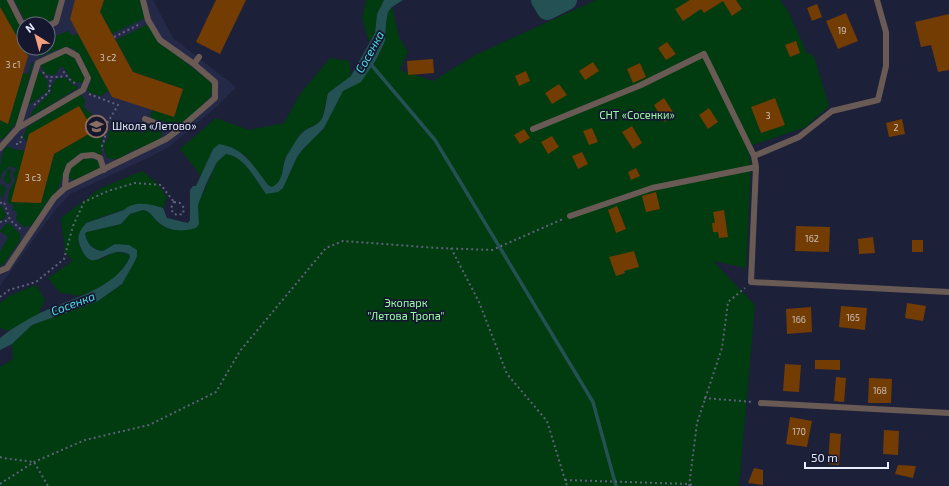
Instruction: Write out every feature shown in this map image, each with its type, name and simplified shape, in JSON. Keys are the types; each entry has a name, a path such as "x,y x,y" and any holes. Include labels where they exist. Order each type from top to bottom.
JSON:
{"lane":[{"path":"10,0 18,16"},
{"path":"56,22 62,0"},
{"path":"0,271 7,268 54,198 65,188 104,170 131,154 166,139 215,98 216,82 160,40 148,20 143,0"},
{"path":"754,156 799,137 832,111 878,100 886,66 886,32 877,0"},
{"path":"0,148 18,128 83,90 88,78 77,56 66,50 38,63 18,128"},
{"path":"533,129 641,85 704,54 754,156 756,167 751,282 949,292"},
{"path":"194,64 199,57"},
{"path":"145,119 177,131"},
{"path":"65,188 66,174 69,166 82,156 93,155 100,158 104,170"},
{"path":"570,216 652,188 756,167"},
{"path":"761,403 949,413"}],"path":[{"path":"114,37 148,20"},
{"path":"105,127 105,138"},
{"path":"0,297 9,290 36,282 64,259 73,226 84,202 108,191 135,183 161,185 174,202 180,203 184,208 183,214 177,215 173,213 171,208 174,202"},
{"path":"0,203 4,202 10,220 28,235"},
{"path":"0,484 34,462 85,440 149,425 216,392 240,351 326,248 343,240 492,250 570,216"},
{"path":"0,222 10,220"},
{"path":"451,248 479,302 507,374 547,421 567,486"},
{"path":"689,485 697,423 704,398 722,348 728,302 751,282"},
{"path":"704,398 761,403"},
{"path":"0,457 34,462"},
{"path":"34,462 48,486"},
{"path":"565,480 695,486"}],"shaded area":[{"name":"Школа «Летово»","path":"0,0 153,0 173,38 236,87 216,107 170,146 152,156 70,194 55,210 0,286"}],"green space":[{"path":"0,0 6,0 16,16 16,36 0,7"},
{"path":"14,0 59,0 54,16 23,16"},
{"path":"104,0 140,0 145,17 112,34 100,12"},
{"path":"366,0 384,0 377,14 375,33 369,42 362,18"},
{"name":"Экопарк \"Летова Тропа\"","path":"596,0 780,0 788,11 807,53 814,56 829,106 806,127 747,147 751,163 746,268 713,261 755,305 739,486 0,486 0,367 13,359 12,344 32,325 98,301 122,284 137,256 115,244 103,251 96,249 89,243 85,233 121,224 130,214 143,210 150,213 157,221 167,228 177,229 199,224 198,205 217,162 226,154 244,163 265,192 272,187 268,185 244,154 213,149 201,176 180,149 216,118 249,130 284,123 300,94 330,58 349,61 351,76 328,93 322,119 317,124 302,132 284,160 281,178 289,176 297,157 324,128 343,91 370,68 376,60 385,41 388,12 392,7 399,37 408,52 400,70 433,81 475,55"},
{"path":"146,25 149,26 159,42 211,83 212,94 210,98 180,125 174,125 153,119 150,115 152,110 174,117 183,89 133,72 116,40"},
{"path":"69,31 72,36 78,34 109,91 100,96 88,92 87,90 91,82 90,78 77,52 72,48 67,47 56,50 56,35"},
{"path":"66,53 73,56 84,76 85,82 83,84 81,82 75,83 69,80 69,76 63,67 60,67 55,75 45,74 41,64"},
{"path":"32,61 33,64 17,122 3,139 0,139 0,120 8,124 23,73 28,74"},
{"path":"38,71 44,76 44,79 47,79 48,91 29,105"},
{"path":"65,77 73,85 78,86 78,88 29,118 33,110 51,92 51,87 56,79"},
{"path":"81,94 85,101 84,108 93,118 94,127 103,132 102,156 98,154 68,163 58,189 31,226 24,227 16,220 17,212 13,210 13,205 8,203 9,191 15,181 13,174 16,169 13,167 8,167 2,173 0,181 3,151 8,146 13,149 25,151 11,202 41,203 54,154 93,131 27,141 23,137 27,127"},
{"path":"120,123 120,126 144,133 147,125 150,124 161,129 162,136 159,140 130,152 125,156 116,159 107,158 103,146 108,138 108,132"},
{"path":"87,158 98,161 100,165 99,169 74,180 70,179 70,169"},
{"path":"7,169 11,169 11,181 9,184 3,179 6,175"},
{"path":"142,171 157,183 167,197 163,208 145,206 124,210 86,223 78,242 84,255 90,259 99,259 118,252 129,254 130,257 127,264 118,276 95,290 79,296 59,292 48,278 72,261 65,252 61,218 99,189"},
{"path":"2,184 6,188 1,199 0,186"},
{"path":"0,206 2,206 6,215 4,219 0,221"},
{"path":"9,223 20,234 20,241 0,267 0,252 8,237 0,231 6,224"},
{"path":"36,285 45,299 39,314 8,331 0,328 0,303 9,296"}],"water":[{"path":"384,0 403,0 392,7 388,12 385,41 376,60 361,82 343,91 324,128 297,157 283,188 278,192 266,194 244,164 238,159 226,154 217,162 206,184 198,205 199,224 196,228 186,230 171,229 161,225 150,213 143,210 130,214 121,224 85,233 91,246 96,249 103,251 115,244 129,245 137,250 135,261 122,284 98,301 32,325 12,344 0,350 0,338 24,321 91,292 114,277 123,268 130,257 129,254 123,252 111,254 96,260 88,259 79,244 80,232 86,223 124,210 133,205 143,204 163,208 167,218 188,223 190,220 190,190 193,186 196,186 213,149 219,144 236,149 248,159 268,185 272,187 276,184 281,177 287,155 301,134 317,124 322,118 328,93 351,76 375,33 377,14"}],"building":[{"path":"75,0 104,0 100,12 133,72 183,89 174,117 112,97 70,19"},
{"path":"216,0 246,0 220,54 196,42"},
{"path":"690,0 736,0 742,9 732,16 723,1 704,13 701,9 683,21 675,9"},
{"path":"817,4 822,17 812,21 807,8"},
{"path":"0,7 16,35 16,56 28,56 8,124 0,120"},
{"path":"846,13 858,41 838,49 826,21"},
{"path":"949,14 949,70 938,72 931,45 921,47 915,22"},
{"path":"796,41 800,53 790,57 785,45"},
{"path":"667,42 676,54 666,60 658,48"},
{"path":"433,59 434,73 408,75 407,61"},
{"path":"593,62 599,71 585,80 579,71"},
{"path":"640,63 646,77 633,83 627,69"},
{"path":"526,71 530,81 519,86 515,76"},
{"path":"559,84 567,95 552,104 545,93"},
{"path":"664,98 675,115 664,122 654,105"},
{"path":"775,98 785,125 761,133 751,107"},
{"path":"79,106 94,131 54,154 41,203 11,202 29,134"},
{"path":"709,108 718,122 708,129 699,115"},
{"path":"902,119 905,134 889,137 886,123"},
{"path":"632,126 642,143 633,149 622,132"},
{"path":"592,128 598,142 589,145 583,131"},
{"path":"524,129 530,138 520,144 514,135"},
{"path":"552,136 559,147 548,154 541,142"},
{"path":"582,152 588,164 578,169 572,156"},
{"path":"636,168 640,176 631,180 628,172"},
{"path":"656,192 660,209 646,212 642,196"},
{"path":"617,206 626,229 616,233 608,210"},
{"path":"724,210 728,237 719,238 718,232 713,232 712,223 715,223 713,212"},
{"path":"796,226 830,227 829,252 795,251"},
{"path":"873,237 875,253 859,254 858,239"},
{"path":"912,240 923,240 923,252 912,252"},
{"path":"634,251 639,267 624,271 625,273 616,276 609,257"},
{"path":"907,303 926,306 923,321 905,318"},
{"path":"841,306 867,308 865,330 839,327"},
{"path":"811,307 812,332 787,334 786,309"},
{"path":"815,360 840,360 840,370 815,369"},
{"path":"785,364 801,365 799,392 783,391"},
{"path":"836,377 846,378 844,402 834,401"},
{"path":"869,378 892,379 891,403 868,403"},
{"path":"790,417 812,421 807,447 786,444"},
{"path":"884,430 899,431 898,455 883,454"},
{"path":"830,433 841,434 839,465 828,464"},
{"path":"898,465 916,466 913,478 895,474"},
{"path":"754,468 763,470 763,485 748,483"}],"waterway":[{"name":"Сосенка","path":"541,0 547,10 567,0"},
{"path":"369,62 435,140 593,402 616,486"}],"place":[{"name":"Школа «Летово»","path":"97,126"}],"park label":[{"name":"СНТ «Сосенки»","path":"637,115"}]}
